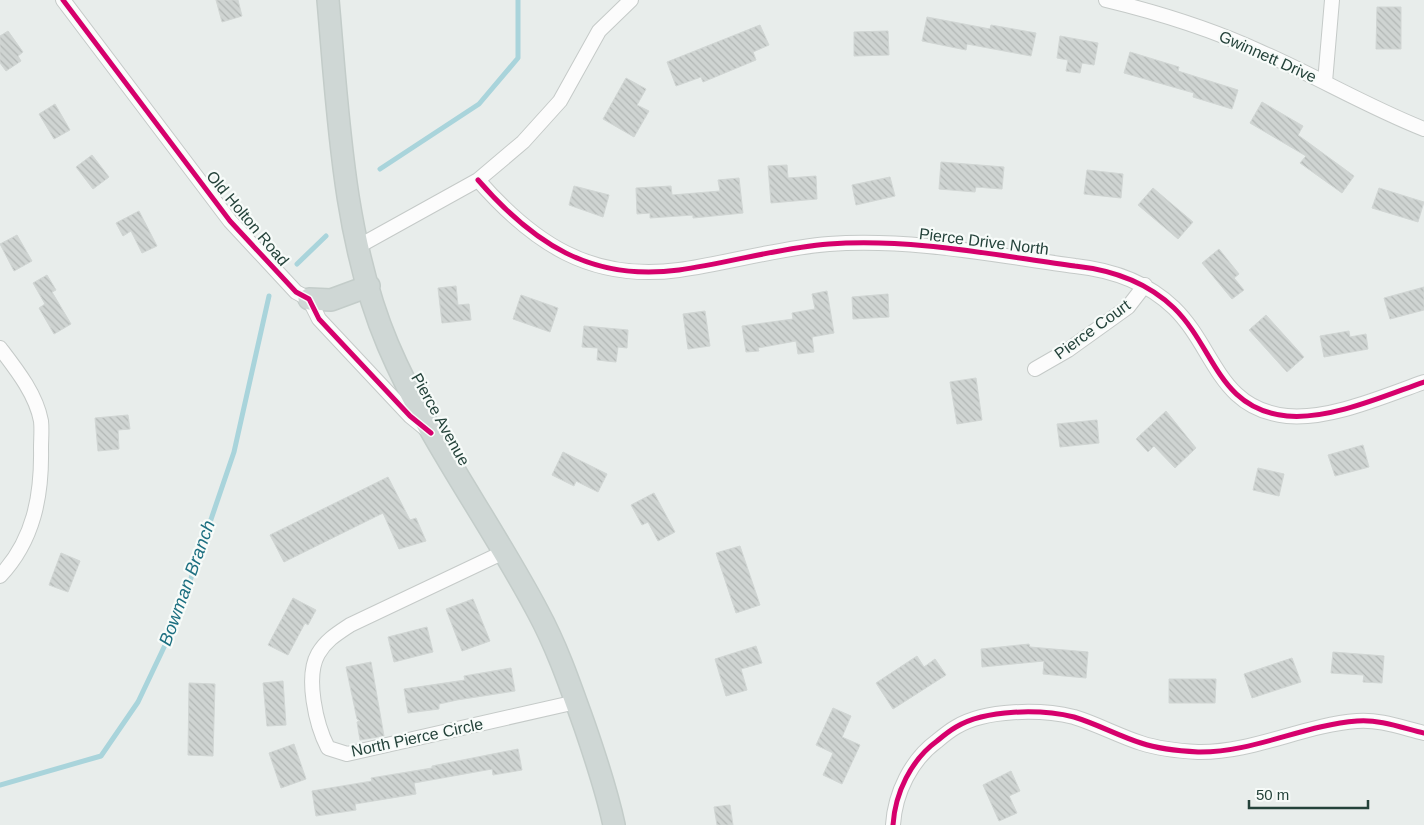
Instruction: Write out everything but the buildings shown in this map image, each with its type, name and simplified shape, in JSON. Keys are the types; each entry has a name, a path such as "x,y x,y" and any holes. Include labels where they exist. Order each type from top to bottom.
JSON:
{"main road":[{"name":"Pierce Avenue","path":"328,0 341,136 359,246 387,343 431,433 539,613 576,702 597,762 614,825"},
{"path":"309,299 331,300 369,286"}],"street":[{"name":"Old Holton Road","path":"63,0 230,221 296,292 309,299 320,319 410,416 431,433"},
{"path":"359,246 478,180 523,142 560,101 599,31 631,0"},
{"name":"Gwinnett Drive","path":"1106,0 1159,13 1203,27 1325,82 1390,116 1424,129"},
{"path":"1325,82 1332,0"},
{"name":"Pierce Drive North","path":"478,180 504,210 522,226 549,245 573,257 616,270 652,272 678,270 829,244 912,245 1098,268 1145,285 1175,309 1233,393 1257,408 1286,416 1313,415 1339,410 1424,382"},
{"name":"Pierce Court","path":"1035,369 1068,350 1128,307 1145,285"},
{"path":"0,348 18,371 41,421 42,472 37,513 20,548 0,576"},
{"name":"North Pierce Circle","path":"504,552 350,625 330,638 318,654 312,669 314,703 321,734 328,748 347,754 576,702"},
{"path":"893,825 893,813 903,784 914,764 929,746 957,727 975,720 1010,713 1034,712 1074,718 1141,743 1199,752 1242,746 1322,726 1359,720 1387,724 1424,733"}],"waterway":[{"name":"Bowman Branch","path":"380,169 479,104 518,58 518,0"},
{"name":"Bowman Branch","path":"297,264 326,236"},
{"name":"Bowman Branch","path":"0,785 101,756 138,702 176,622 234,452 269,296"}],"cycle path":[{"path":"63,0 230,221 296,292 309,299 319,319 410,416 431,433"},
{"path":"478,180 520,222 543,239 566,253 591,263 618,270 647,272 679,270 810,246 890,243 952,249 1089,268 1115,274 1141,284 1174,308 1188,324 1220,374 1246,402 1264,411 1287,416 1304,416 1339,411 1424,382"},
{"path":"893,825 894,813 901,789 912,767 919,758 956,727 968,721 998,714 1014,712 1061,714 1083,720 1148,745 1198,752 1238,748 1317,728 1357,721 1382,723 1424,733"}]}
